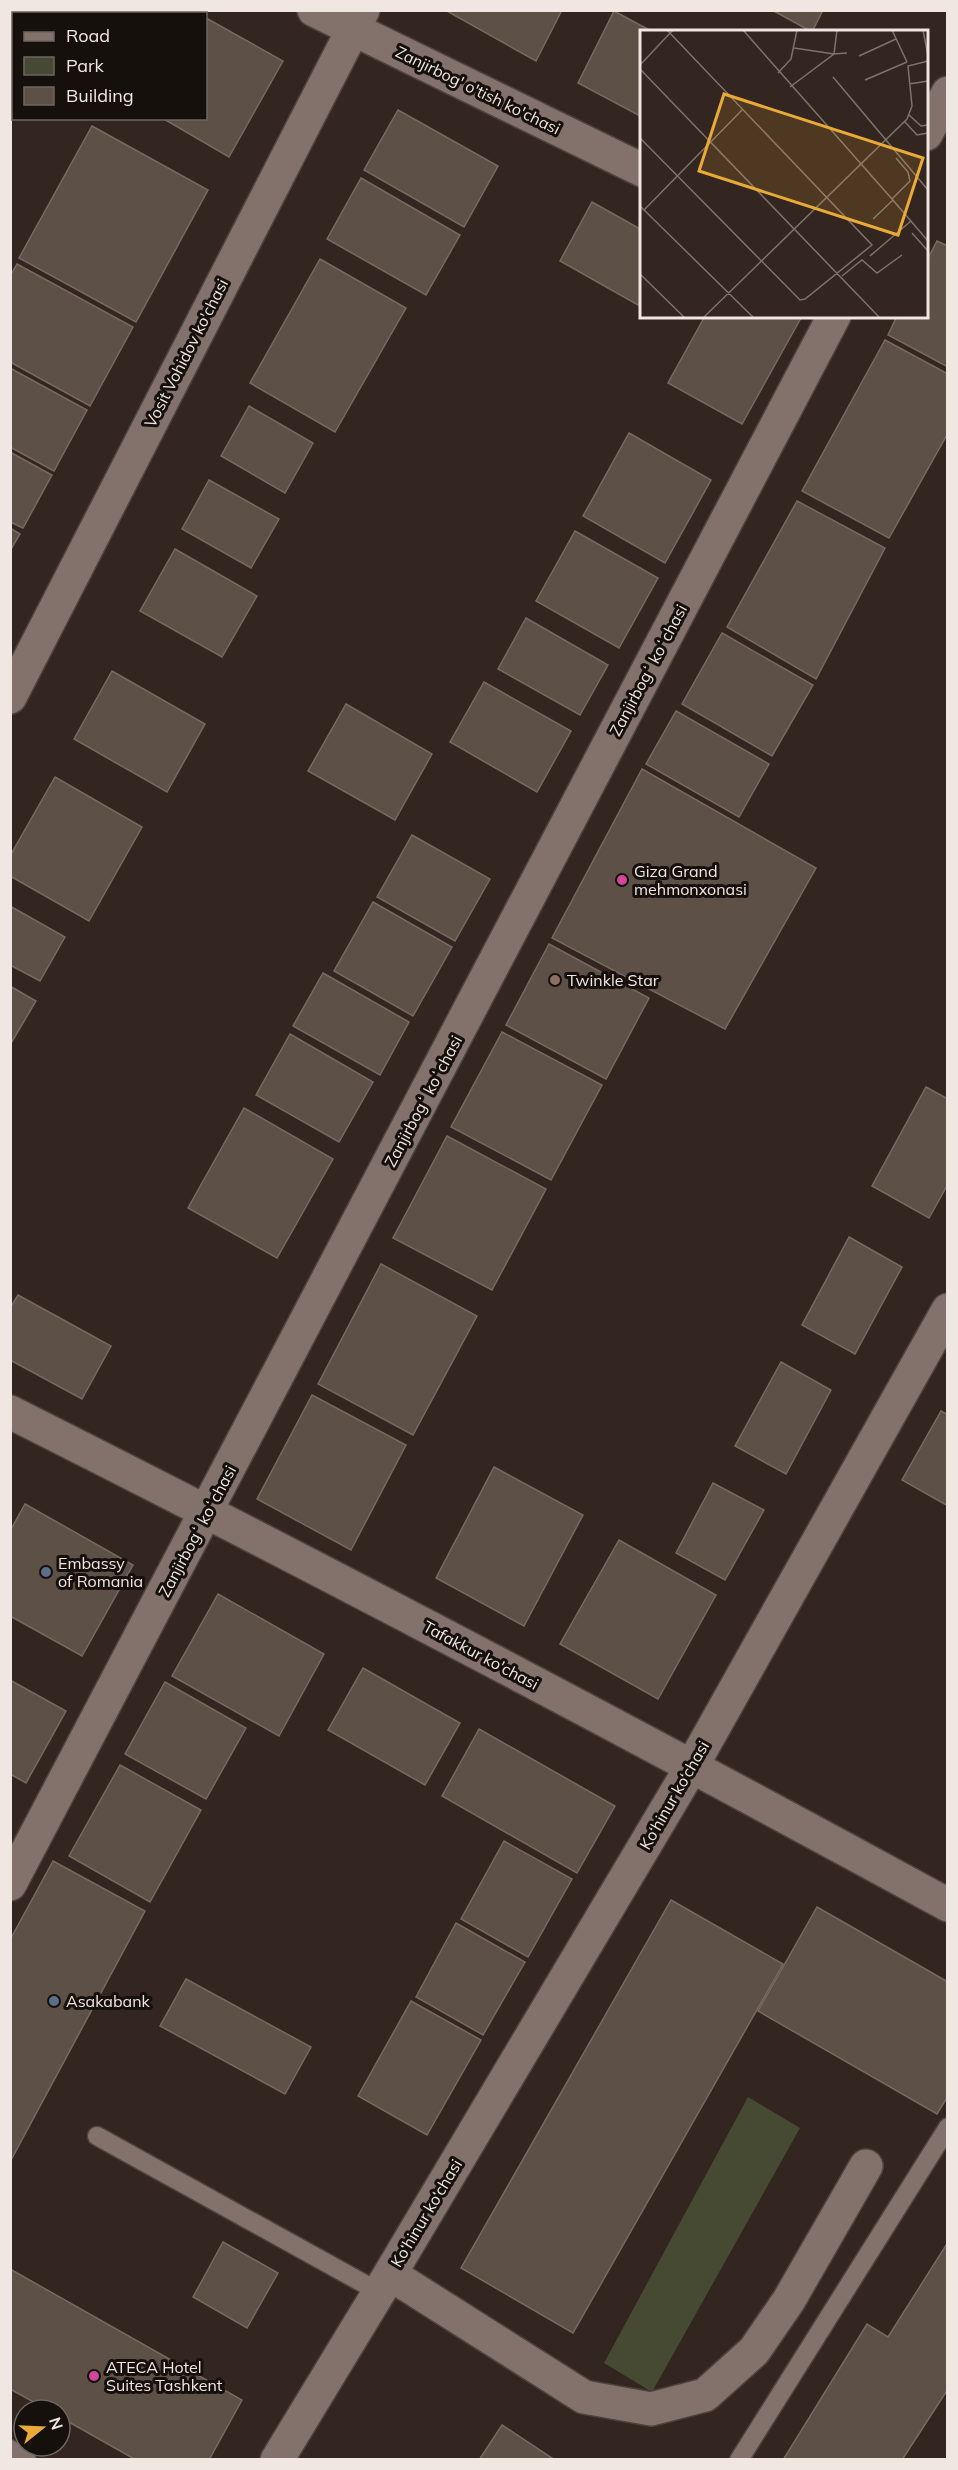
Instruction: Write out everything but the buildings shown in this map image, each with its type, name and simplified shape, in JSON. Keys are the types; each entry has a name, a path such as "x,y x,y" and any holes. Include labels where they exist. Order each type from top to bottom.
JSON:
{"street":[{"name":"Zanjirbog' o'tish ko'chasi","path":"314,10 357,20 640,169"},
{"name":"Vosit Vohidov ko'chasi","path":"10,697 357,20"},
{"path":"928,132 948,93"},
{"name":"Zanjirbogʻ koʻchasi","path":"10,1884 208,1512 833,318"},
{"name":"Ko‘hinur ko‘chasi","path":"277,2460 692,1766 948,1310"},
{"name":"Tafakkur ko'chasi","path":"10,1412 208,1512 692,1766 948,1905"},
{"name":"Ko‘hinur ko‘chasi","path":"384,2283 584,2397 651,2409 705,2395 754,2351 789,2300 866,2166"}],"lane":[{"path":"739,2460 948,2127"},
{"path":"97,2136 384,2283"},
{"path":"10,2449 27,2460"}],"green space":[{"path":"748,2097 800,2128 652,2392 604,2363"}],"place":[{"name":"Giza Grand mehmonxonasi","path":"622,880"},
{"name":"Twinkle Star","path":"555,980"},
{"name":"Embassy of Romania","path":"46,1572"},
{"name":"Asakabank","path":"54,2001"},
{"name":"ATECA Hotel Suites Tashkent","path":"94,2376"}]}
